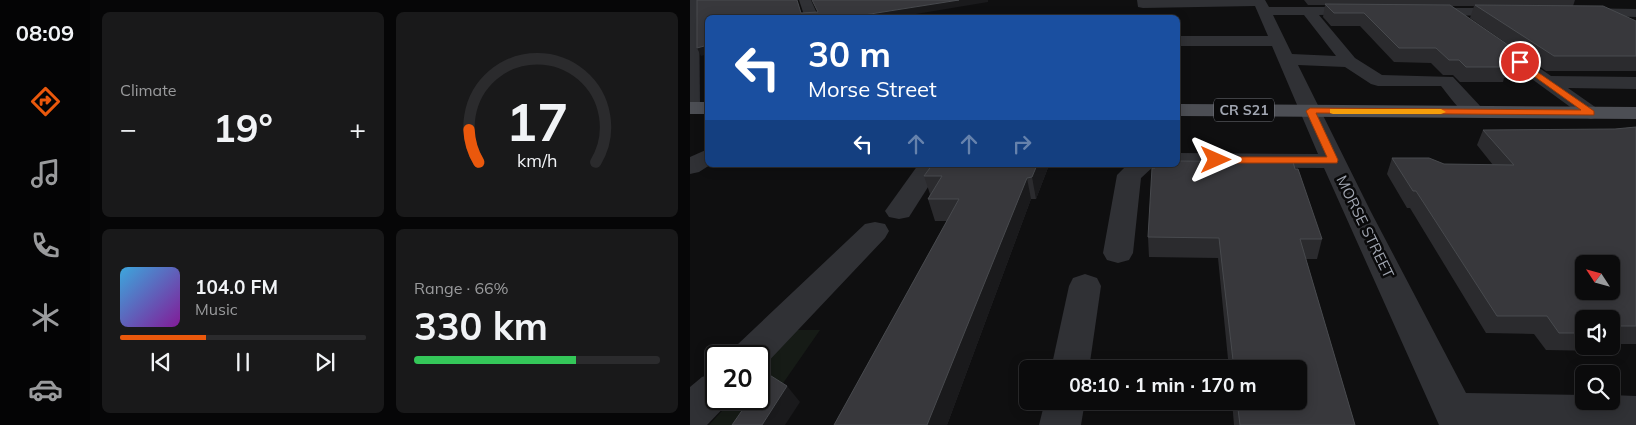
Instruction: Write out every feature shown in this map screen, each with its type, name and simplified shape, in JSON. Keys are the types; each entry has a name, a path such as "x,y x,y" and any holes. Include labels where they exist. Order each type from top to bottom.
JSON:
{"main road":[{"path":"690,108 705,108"},
{"name":"CR S21","path":"1180,110 1636,113"}],"street":[{"path":"690,108 693,0"},
{"path":"805,0 811,15"},
{"path":"1142,0 1143,4 1261,4 1308,11 1374,12"},
{"name":"MORSE STREET","path":"1261,4 1333,160 1457,419"},
{"path":"1308,11 1350,62 1378,80 1446,81 1475,112"},
{"path":"1411,12 1449,12 1522,18 1473,29"},
{"path":"1449,12 1591,113"},
{"path":"1570,18 1635,16"},
{"path":"1180,41 1278,41"},
{"path":"1286,59 1350,62"},
{"path":"1547,82 1636,83"},
{"path":"690,167 705,158"},
{"path":"1180,160 1333,160"},
{"path":"761,345 887,221 928,167"},
{"path":"1118,253 1129,175 1140,167"},
{"path":"1072,360 1085,286"},
{"path":"690,414 705,400"},
{"path":"1060,425 1063,410"},
{"path":"1457,419 1636,415"}],"shaded area":[{"path":"793,330 820,330 770,402 770,356"},
{"path":"723,410 764,410 754,425 709,425"}],"building":[{"path":"697,0 797,0 801,13 818,12 812,0 959,0 864,15 705,15 705,46 697,48"},
{"path":"1325,4 1450,5 1524,56 1504,55 1514,63 1504,63 1509,67 1466,67 1459,60 1449,60 1436,48 1399,48 1364,13 1334,13"},
{"path":"1475,5 1603,6 1636,21 1636,56 1554,56"},
{"path":"1636,127 1636,326 1620,326 1620,310 1575,310 1575,333 1559,333 1547,316 1497,316 1416,191 1413,191 1392,158 1429,158 1444,164 1514,165 1483,130 1615,129"},
{"path":"1180,161 1293,162 1295,169 1298,169 1322,239 1300,239 1355,425 1240,425 1238,410 1307,410 1307,360 1233,360 1219,238 1148,237 1152,168 1180,167"},
{"path":"931,167 1036,167 1032,177 1027,178 927,425 834,425 959,199 928,199 942,176 924,176"},
{"path":"770,375 787,386 762,425 732,425 742,410 770,410"}],"slow traffic":[{"path":"1333,111 1441,112"}],"route":[{"path":"1216,160 1333,160 1310,111 1591,113 1520,62"}]}
